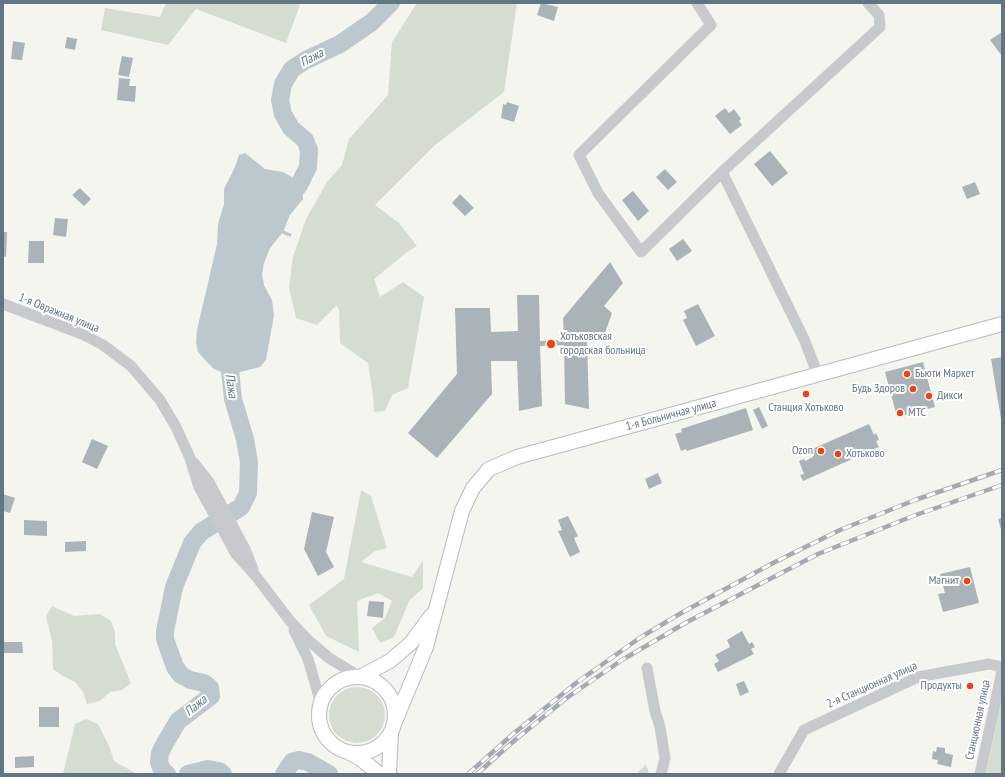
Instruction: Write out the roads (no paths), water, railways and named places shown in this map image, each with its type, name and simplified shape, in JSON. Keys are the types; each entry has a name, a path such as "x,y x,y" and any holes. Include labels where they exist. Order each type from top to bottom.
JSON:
{"main road":[{"name":"1-я Больничная улица","path":"393,728 426,647 464,505 473,488 489,469 517,456 1002,324"},
{"path":"360,677 390,661 411,643 435,610"},
{"path":"379,774 361,759 335,746 324,732 319,715 321,704 326,692 336,683 347,678 360,677 381,685 389,694 394,704 389,774"},
{"path":"346,752 359,753 373,750 384,742 393,728"}],"street":[{"path":"696,3 711,25 579,155 598,193 641,252 722,172 880,28 879,15 868,3"},
{"path":"722,172 804,339 818,375"},
{"name":"1-я Овражная улица","path":"3,304 82,334 120,356 145,381 160,400 176,427 190,458 199,487 255,574 290,621"},
{"name":"1-я Овражная улица","path":"190,458 209,482 241,552"},
{"path":"290,621 329,658 360,677"},
{"path":"290,621 308,659 321,704"},
{"name":"2-я Станционная улица","path":"779,774 804,730 918,677 989,664 1002,667"},
{"path":"647,668 665,758 662,774"},
{"name":"Станционная улица","path":"980,774 1002,671"}],"waterway":[{"name":"Пажа","path":"284,205 299,185 308,167 309,150 305,140 291,128 283,114 280,100 283,84 292,69 306,60 340,44 372,22 391,3"},
{"path":"283,232 290,235"},
{"name":"Пажа","path":"167,774 162,770 159,762 160,753 164,745 178,721 211,696 210,688 204,683 190,680 181,675 175,667 165,639 165,631 174,587 192,543 201,532 241,507 248,493 249,462 245,439 233,399 228,352"},
{"name":"Пажа","path":"284,774 292,762 299,760 308,762 329,774"},
{"name":"Пажа","path":"188,774 208,769 219,771 223,774"}],"railway":[{"path":"468,774 513,734 576,683 641,637 683,612 773,563 840,530 915,500 1002,470"},
{"path":"477,774 515,740 568,697 622,660 687,622 818,554 913,516 1002,485"}],"place":[{"name":"Хотьковская городская больница","path":"551,344"},
{"name":"Бьюти Маркет","path":"907,374"},
{"name":"Будь Здоров","path":"913,389"},
{"name":"Станция Хотьково","path":"806,394"},
{"name":"Дикси","path":"929,396"},
{"name":"МТС","path":"900,413"},
{"name":"Ozon","path":"821,451"},
{"name":"Хотьково","path":"838,454"},
{"name":"Магнит","path":"967,581"},
{"name":"Продукты","path":"970,686"}]}
